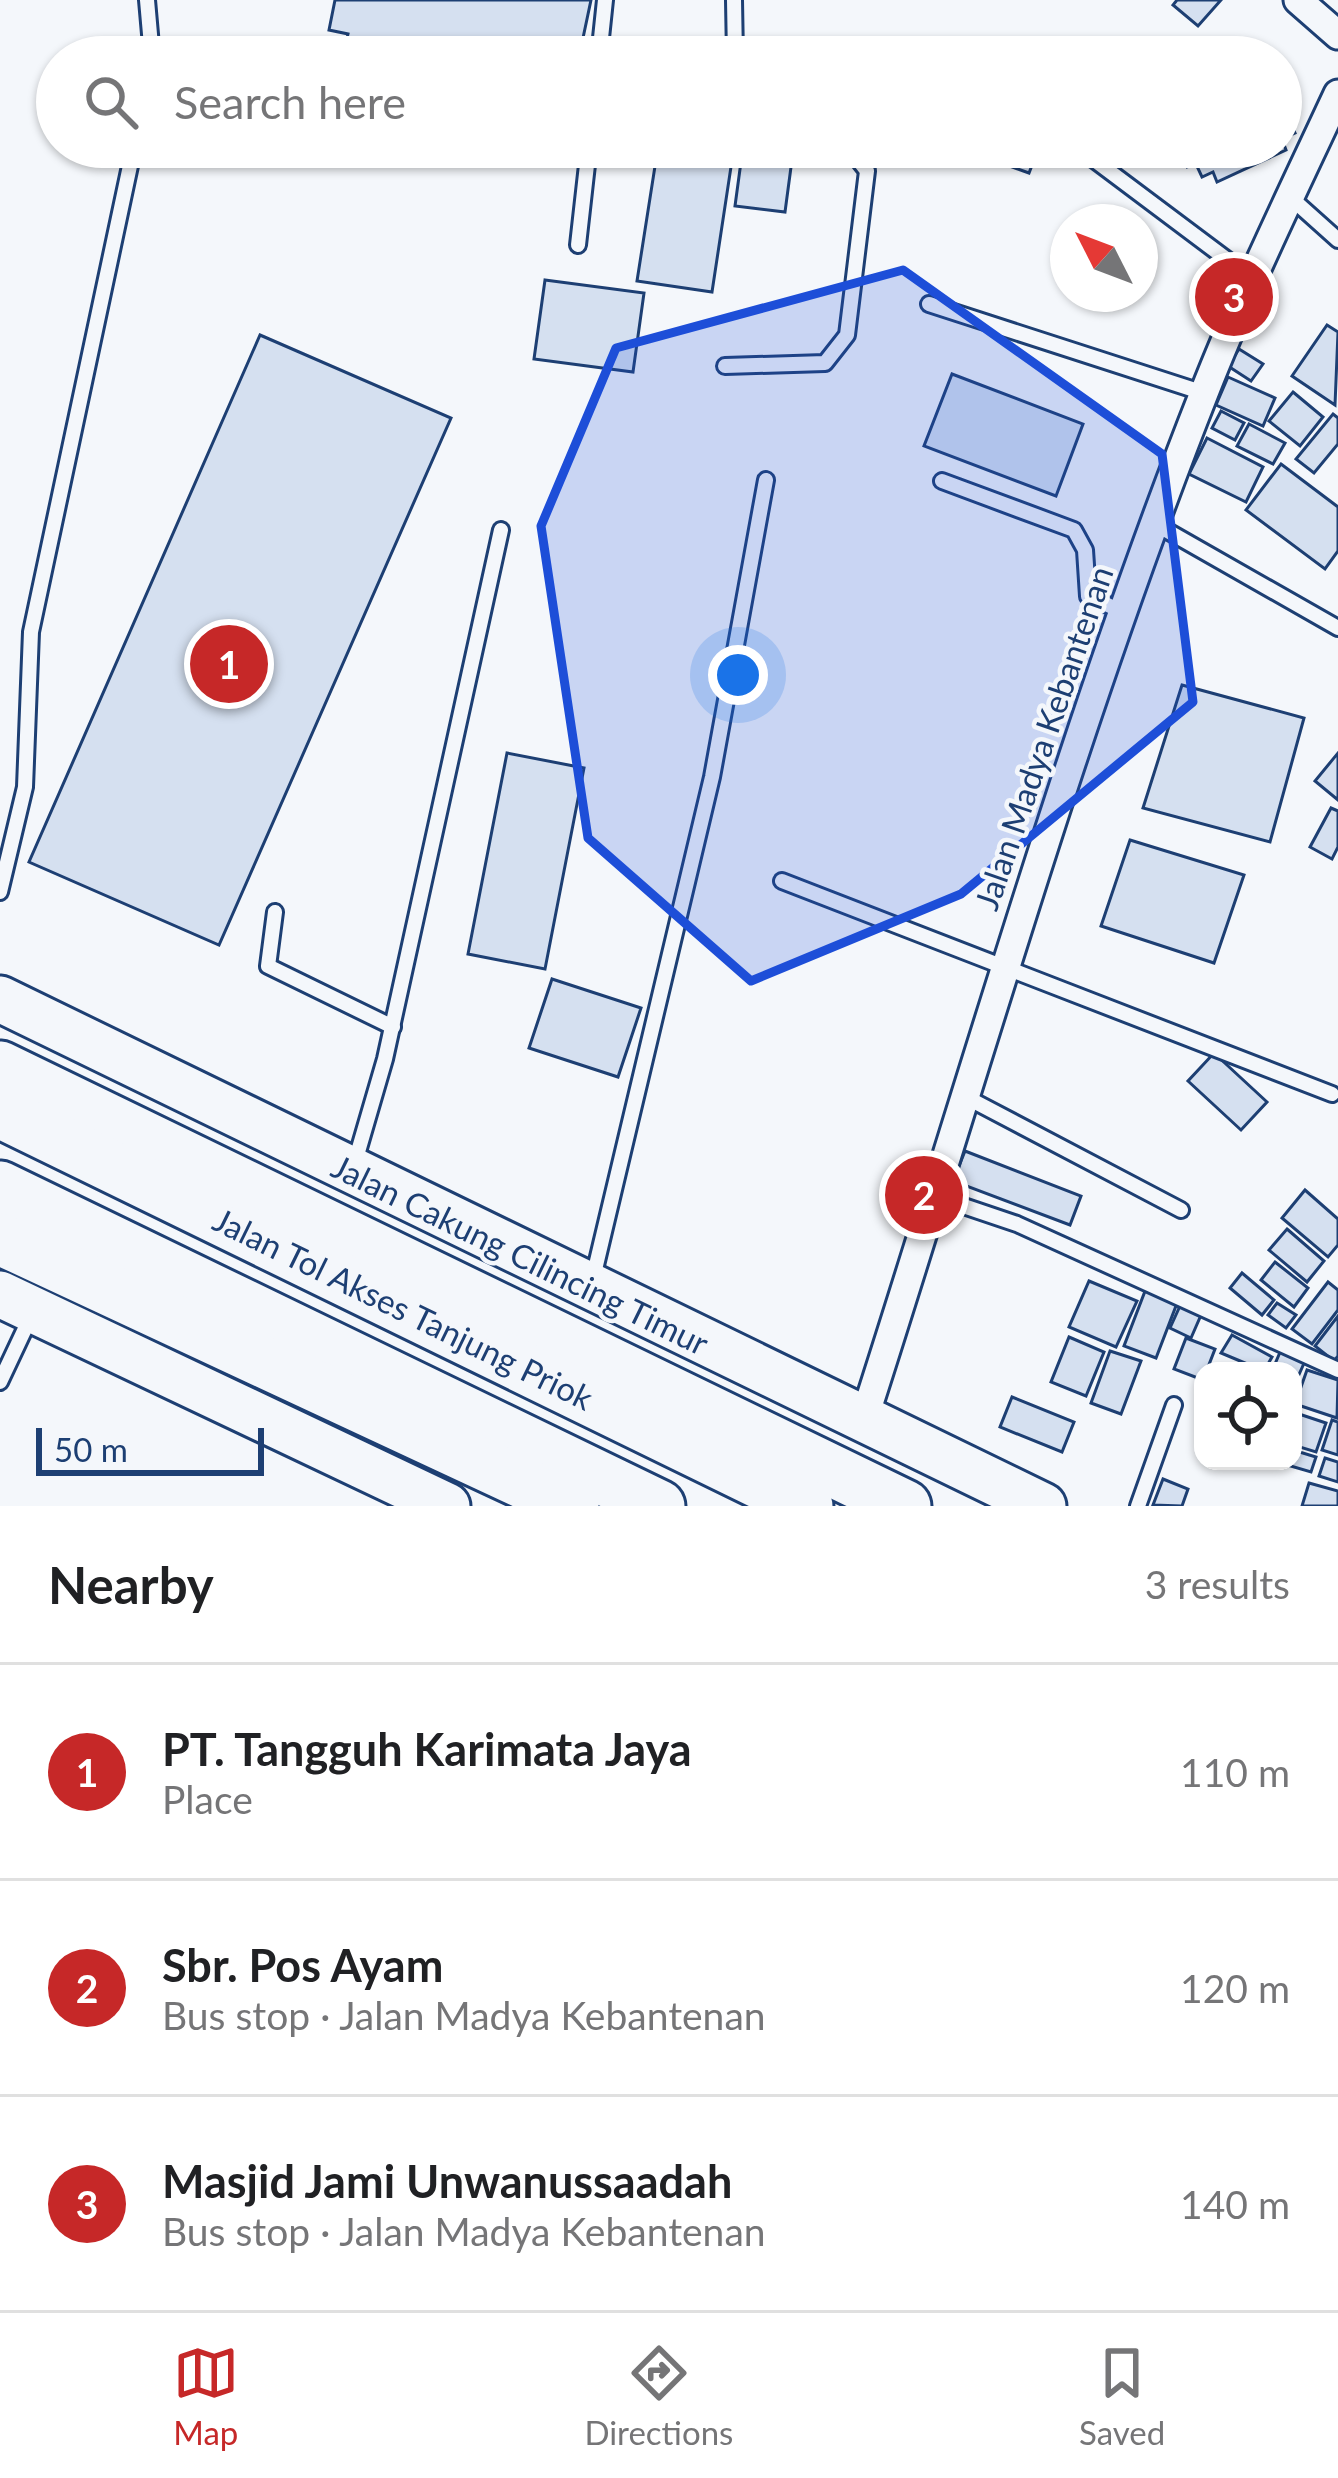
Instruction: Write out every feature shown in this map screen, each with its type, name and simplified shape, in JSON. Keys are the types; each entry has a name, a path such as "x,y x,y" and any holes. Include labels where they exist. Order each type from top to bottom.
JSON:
{"highway":[{"name":"Jalan Cakung Cilincing Timur","path":"0,999 351,1174 1042,1506"},
{"path":"0,1067 905,1506"},
{"name":"Jalan Tol Akses Tanjung Priok","path":"0,1112 807,1506"},
{"name":"Jalan Tol Akses Tanjung Priok","path":"0,1187 658,1506"},
{"path":"0,1239 573,1506"},
{"path":"16,1302 447,1506"}],"street":[{"path":"1298,0 1338,35"},
{"name":"Jalan Madya Kebantenan","path":"863,1422 962,1095 1123,612 1204,393 1338,94"}],"lane":[{"path":"147,0 150,36"},
{"path":"601,36 605,0"},
{"path":"734,0 735,36"},
{"path":"0,892 26,787 31,632 130,168"},
{"path":"578,245 587,168"},
{"path":"725,366 826,363 847,335 865,168"},
{"path":"1105,168 1253,279"},
{"path":"1290,197 1338,240"},
{"path":"929,304 1204,393"},
{"path":"590,1287 712,777 766,480"},
{"path":"942,481 1074,530 1084,550 1088,596 1123,612"},
{"path":"1156,525 1338,628"},
{"path":"351,1174 393,1027 501,530"},
{"path":"782,881 1332,1094"},
{"path":"274,912 268,966 393,1027"},
{"path":"962,1095 1181,1210"},
{"path":"931,1195 1016,1224 1338,1370"},
{"path":"0,1382 16,1302"},
{"path":"1138,1506 1174,1405"}],"highlighted area":[{"path":"903,270 1162,454 1193,702 961,894 751,981 588,838 541,526 616,348"}],"building":[{"path":"335,0 591,0 583,36 348,36 329,30"},
{"path":"1177,0 1221,0 1198,26 1173,5"},
{"path":"655,168 731,168 712,292 637,281"},
{"path":"740,168 791,168 785,212 735,206"},
{"path":"1198,168 1247,168 1217,182 1213,172 1202,177"},
{"path":"545,280 644,293 633,372 534,359"},
{"path":"1327,325 1338,332 1335,405 1292,376"},
{"path":"260,335 451,418 219,945 29,862"},
{"path":"1239,349 1263,364 1251,381 1228,366"},
{"path":"952,374 1083,424 1056,496 924,446"},
{"path":"1228,377 1275,398 1263,426 1216,405"},
{"path":"1293,392 1323,417 1300,446 1269,421"},
{"path":"1221,411 1244,423 1235,440 1212,428"},
{"path":"1333,414 1338,418 1338,444 1314,473 1296,459"},
{"path":"1249,424 1285,443 1273,464 1237,446"},
{"path":"1207,438 1263,467 1246,502 1189,474"},
{"path":"1281,464 1338,507 1338,551 1325,569 1246,510"},
{"path":"1182,685 1304,718 1270,842 1143,808"},
{"path":"507,753 584,768 545,969 468,954"},
{"path":"1338,753 1338,800 1315,781"},
{"path":"1331,808 1338,811 1338,847 1332,859 1310,847"},
{"path":"1130,840 1244,875 1214,963 1101,926"},
{"path":"552,979 641,1008 618,1077 529,1048"},
{"path":"1214,1053 1267,1102 1241,1130 1188,1081"},
{"path":"965,1151 1081,1196 1070,1225 953,1181"},
{"path":"1305,1190 1338,1219 1338,1245 1328,1257 1282,1218"},
{"path":"1287,1229 1324,1261 1307,1282 1269,1250"},
{"path":"1275,1262 1308,1288 1294,1307 1261,1280"},
{"path":"1242,1273 1274,1300 1262,1315 1230,1288"},
{"path":"1089,1281 1137,1301 1116,1347 1069,1327"},
{"path":"1328,1282 1338,1290 1338,1310 1312,1344 1292,1329"},
{"path":"1147,1286 1179,1298 1156,1358 1124,1346"},
{"path":"1277,1303 1296,1315 1286,1328 1268,1315"},
{"path":"1180,1306 1201,1315 1191,1338 1170,1328"},
{"path":"1338,1316 1338,1356 1334,1361 1315,1346"},
{"path":"1232,1335 1272,1357 1269,1362 1242,1362 1221,1353"},
{"path":"1069,1337 1104,1352 1086,1396 1051,1382"},
{"path":"1186,1338 1215,1349 1210,1362 1194,1362 1194,1377 1174,1369"},
{"path":"1281,1350 1305,1361 1302,1368 1302,1362 1276,1362"},
{"path":"1110,1351 1141,1361 1121,1414 1091,1403"},
{"path":"1307,1370 1338,1380 1337,1418 1302,1406"},
{"path":"1012,1397 1074,1422 1062,1452 1000,1427"},
{"path":"1302,1415 1326,1423 1316,1452 1302,1448"},
{"path":"1332,1420 1338,1422 1338,1455 1322,1450"},
{"path":"1302,1453 1316,1457 1311,1472 1302,1469"},
{"path":"1325,1458 1338,1462 1338,1482 1319,1476"},
{"path":"1163,1479 1188,1489 1182,1506 1153,1505"},
{"path":"1309,1483 1338,1491 1338,1506 1302,1506"}],"place":[{"name":"Masjid Jami Unwanussaadah","path":"1234,297"},
{"name":"PT. Tangguh Karimata Jaya","path":"229,664"},
{"name":"Sbr. Pos Ayam","path":"924,1195"}]}
